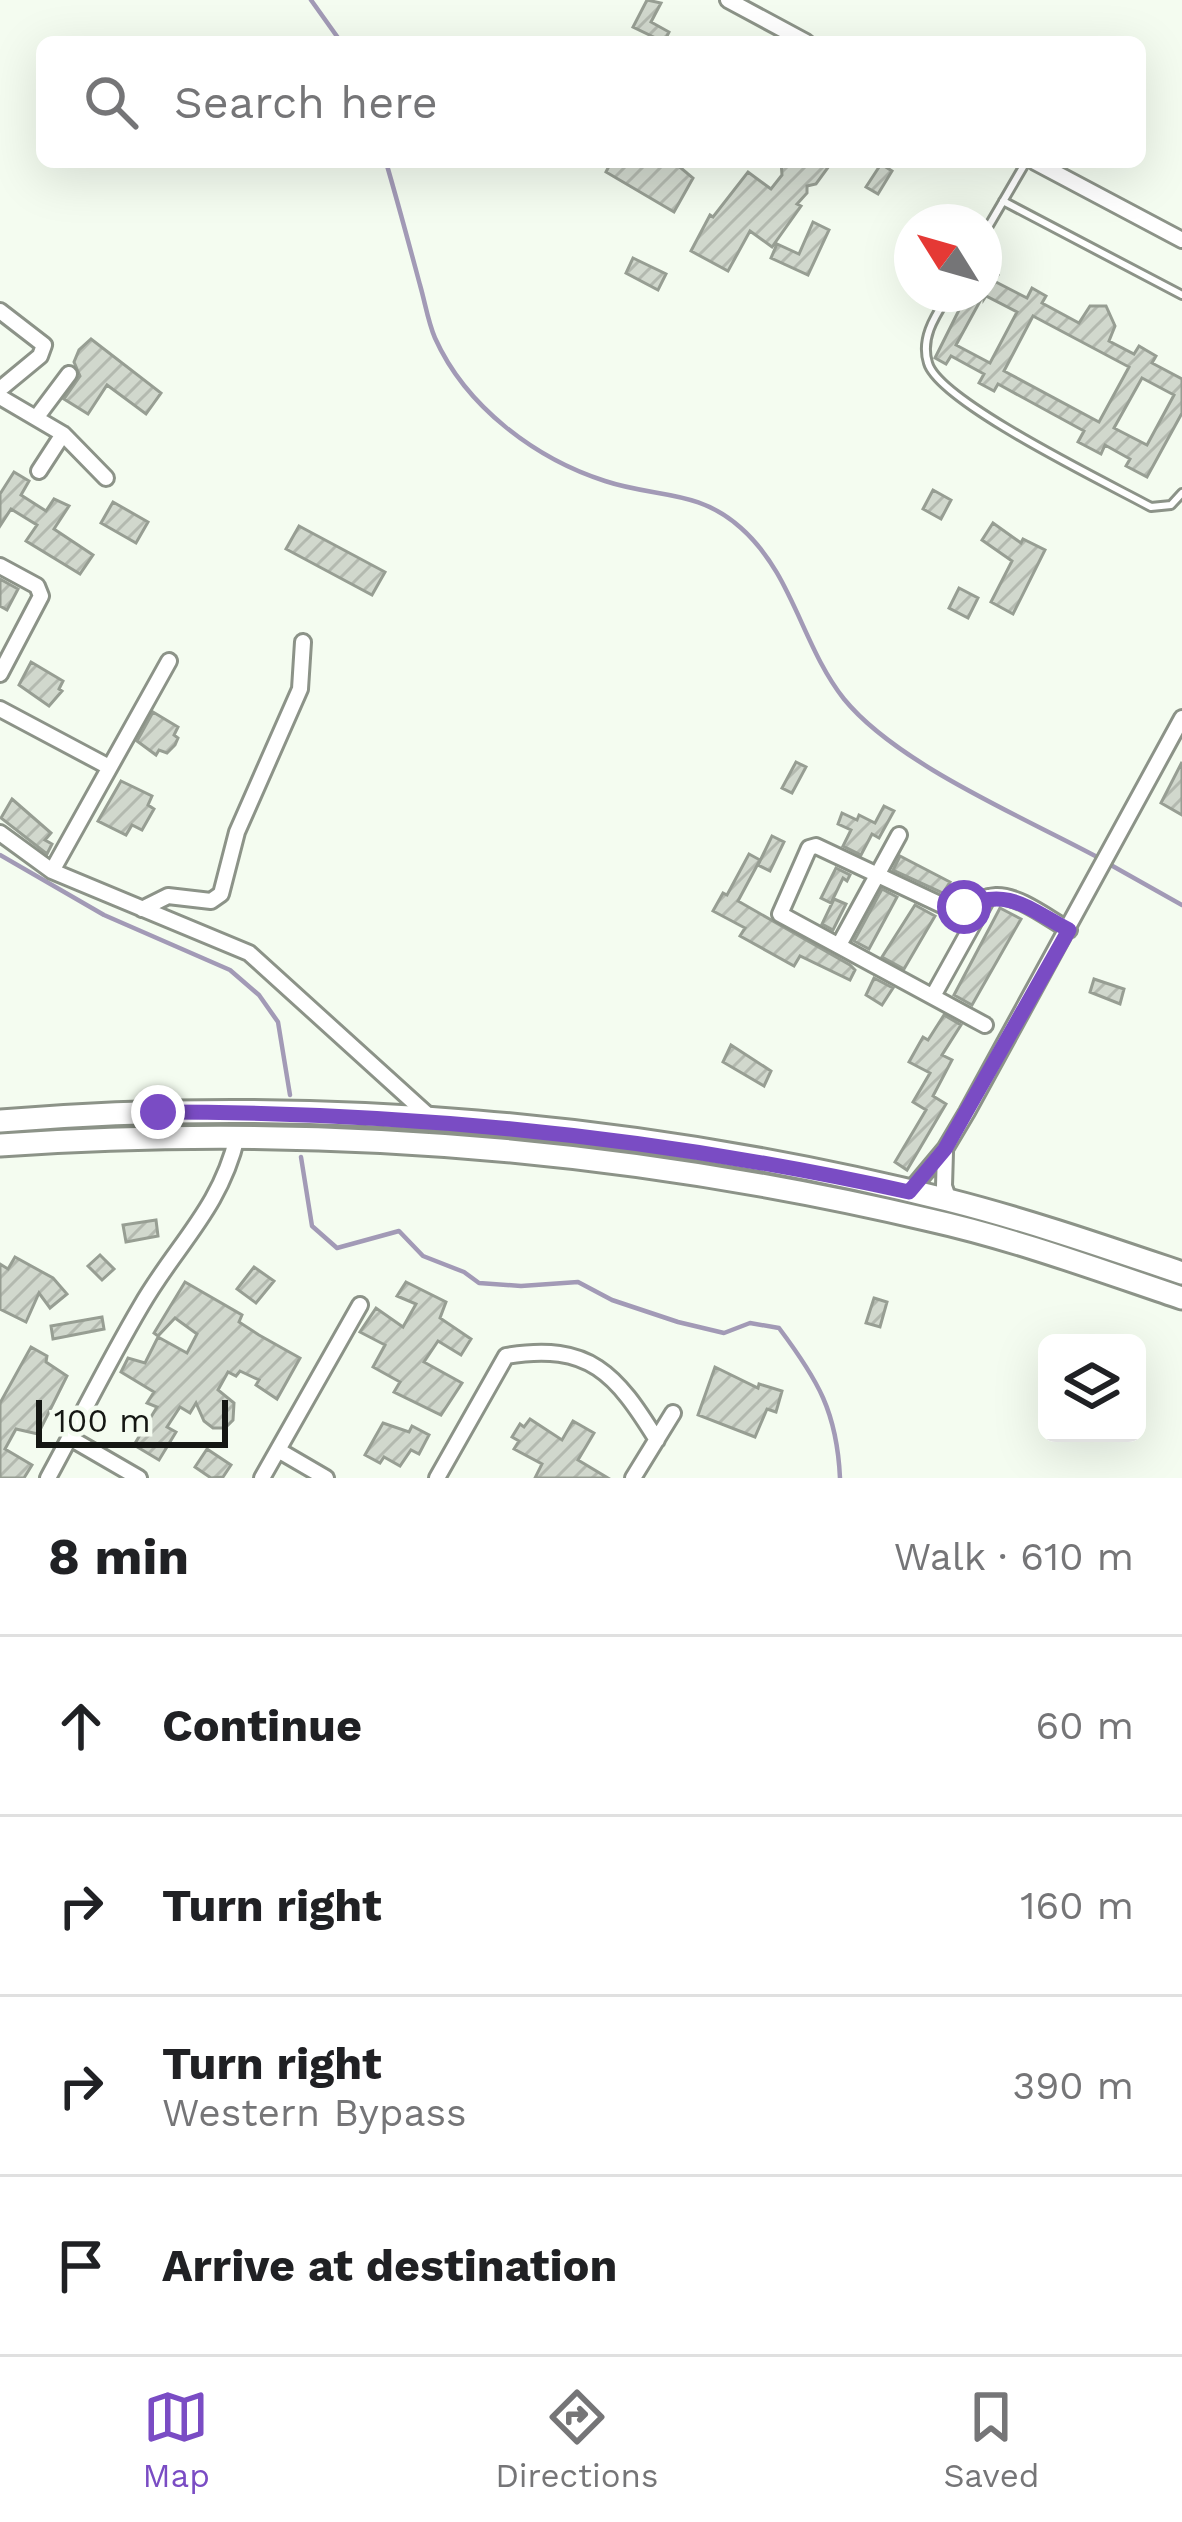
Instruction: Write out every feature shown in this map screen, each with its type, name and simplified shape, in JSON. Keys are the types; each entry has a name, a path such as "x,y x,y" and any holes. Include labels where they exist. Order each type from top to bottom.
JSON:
{"main road":[{"path":"0,1121 158,1112 314,1113 534,1128 712,1153 949,1200 1182,1274"},
{"path":"0,1145 319,1136 531,1150 708,1175 940,1222 1182,1298"}],"street":[{"path":"728,0 795,36"},
{"path":"1042,168 1182,240"},
{"path":"0,310 44,345 40,356 0,393 62,434 106,478"},
{"path":"36,418 69,374"},
{"path":"39,471 62,434"},
{"path":"0,566 37,586 41,596 0,674"},
{"path":"142,909 168,896 211,901 221,894 237,832 300,689 303,642"},
{"path":"52,871 169,661"},
{"path":"0,709 110,767"},
{"path":"909,1192 945,1149 1180,728"},
{"path":"0,832 52,871 249,953 434,1120"},
{"path":"839,945 899,835"},
{"path":"985,1024 780,914 807,851 816,846 955,910 988,897 1008,897 1069,930"},
{"path":"933,996 988,897"},
{"path":"48,1478 143,1302 228,1173 237,1137"},
{"path":"945,1149 943,1173 949,1200"},
{"path":"262,1478 360,1305"},
{"path":"437,1478 506,1356 540,1350 593,1363 627,1393 657,1440"},
{"path":"633,1478 674,1413"},
{"path":"70,1438 139,1478"},
{"path":"278,1450 326,1478"}],"lane":[{"path":"1002,204 1026,168"},
{"path":"1004,201 1182,295"},
{"path":"938,312 926,343 928,366 940,384 1016,433 1150,507 1171,505 1182,493"}],"building":[{"path":"647,0 661,3 651,22 669,32 667,36 652,36 633,27"},
{"path":"608,168 681,168 693,178 674,212 606,172"},
{"path":"781,168 828,168 816,184 807,186 797,204 801,206 772,247 750,231 728,271 691,251 710,215 748,172 771,189 782,175"},
{"path":"878,168 892,171 878,194 866,187"},
{"path":"813,222 829,230 808,275 771,258 777,244 799,254"},
{"path":"633,258 666,274 658,290 626,273"},
{"path":"1002,285 1027,298 1032,288 1046,296 1042,303 1079,323 1090,306 1106,306 1115,326 1109,341 1134,354 1139,346 1156,356 1152,363 1182,379 1182,413 1147,477 1126,466 1130,459 1105,445 1101,454 1078,442 1084,431 998,384 994,391 979,383 984,374 951,356 946,364 935,358 958,312 974,312 956,345 990,363 1017,312 1002,304","holes":["1033,316 1129,367 1099,422 1004,371","1142,378 1174,395 1147,445 1114,428"]},
{"path":"91,339 161,393 146,414 107,385 88,414 64,399 80,376 74,362 79,350"},
{"path":"14,472 29,481 21,495 46,511 54,499 69,506 54,529 93,555 80,574 26,541 37,525 11,509 0,526 0,494"},
{"path":"933,490 951,500 941,519 923,509"},
{"path":"113,502 148,522 136,543 101,523"},
{"path":"993,523 1021,543 1023,539 1045,550 1013,614 991,602 1012,561 982,540"},
{"path":"299,526 385,572 372,595 286,549"},
{"path":"0,579 18,589 7,610 0,606"},
{"path":"959,588 978,598 968,618 949,608"},
{"path":"31,662 63,681 62,691 49,706 19,685"},
{"path":"153,712 178,727 174,735 178,738 167,753 159,750 156,755 137,741"},
{"path":"796,762 806,767 792,793 782,788"},
{"path":"1182,762 1182,815 1161,803"},
{"path":"121,781 152,796 148,805 154,809 142,830 132,825 126,835 98,821"},
{"path":"12,799 51,833 45,840 52,844 47,854 1,818"},
{"path":"884,806 894,811 879,838 872,834 861,855 843,846 851,830 838,824 842,813 875,823"},
{"path":"772,836 784,842 770,871 758,865"},
{"path":"749,854 760,860 738,901 850,965 855,970 850,980 800,956 794,966 740,936 745,928 713,911"},
{"path":"900,856 950,882 943,893 893,870"},
{"path":"836,868 850,875 847,881 843,878 831,903 821,898"},
{"path":"882,889 897,897 869,949 854,941"},
{"path":"834,899 846,904 833,930 822,924"},
{"path":"915,905 935,916 904,969 882,957"},
{"path":"1000,908 1021,919 972,1005 954,995"},
{"path":"874,978 893,988 882,1005 866,995"},
{"path":"1094,979 1124,989 1120,1004 1090,992"},
{"path":"944,1015 961,1025 942,1055 952,1060 933,1096 946,1104 907,1170 895,1162 926,1110 913,1102 930,1073 909,1062 923,1037 928,1040"},
{"path":"731,1045 771,1071 764,1086 723,1062"},
{"path":"156,1220 158,1236 126,1242 123,1225"},
{"path":"100,1255 114,1269 102,1280 88,1266"},
{"path":"15,1257 53,1278 67,1294 50,1308 39,1293 26,1322 0,1309 0,1264 8,1269"},
{"path":"254,1267 274,1281 256,1303 237,1289"},
{"path":"185,1282 242,1315 239,1322 300,1358 277,1399 256,1385 259,1380 240,1371 236,1376 228,1372 218,1390 234,1403 233,1420 225,1428 213,1428 196,1403 190,1413 180,1407 167,1427 176,1432 159,1460 134,1445 157,1407 147,1403 154,1392 121,1372 128,1358 145,1363 158,1337 187,1353 197,1334 175,1318 158,1336 154,1333"},
{"path":"406,1282 446,1302 440,1318 471,1339 461,1355 438,1341 424,1362 462,1383 441,1415 394,1392 400,1382 373,1367 385,1345 360,1332 376,1308 403,1327 416,1304 397,1296"},
{"path":"874,1298 887,1302 880,1327 866,1323"},
{"path":"102,1317 104,1329 53,1339 51,1326"},
{"path":"31,1347 67,1376 38,1434 16,1429 5,1449 32,1465 24,1478 0,1478 0,1403"},
{"path":"715,1367 758,1388 759,1384 782,1391 776,1412 767,1409 755,1437 698,1415"},
{"path":"530,1419 562,1440 573,1421 594,1433 578,1460 608,1478 535,1478 542,1464 514,1449 519,1441 512,1437"},
{"path":"383,1423 409,1432 412,1426 429,1435 419,1454 411,1450 400,1466 384,1457 380,1463 365,1455"},
{"path":"207,1449 231,1465 223,1477 211,1478 195,1467"}],"waterway":[{"path":"311,0 337,36"},
{"path":"388,168 435,338 448,363 484,408 529,444 579,471 693,500 725,515 759,546 830,678 867,723 963,788 1099,858"},
{"path":"0,855 104,915 230,970 259,995 278,1022 290,1095"},
{"path":"1109,864 1182,905"},
{"path":"301,1157 312,1226 337,1248 399,1231 423,1256 479,1283 578,1282 612,1300 724,1333 750,1323 779,1328 805,1364 830,1415 840,1478"}],"route":[{"path":"158,1112 314,1113 534,1128 712,1153 909,1192 945,1149 1069,930 1008,897 988,897 964,907"}]}
